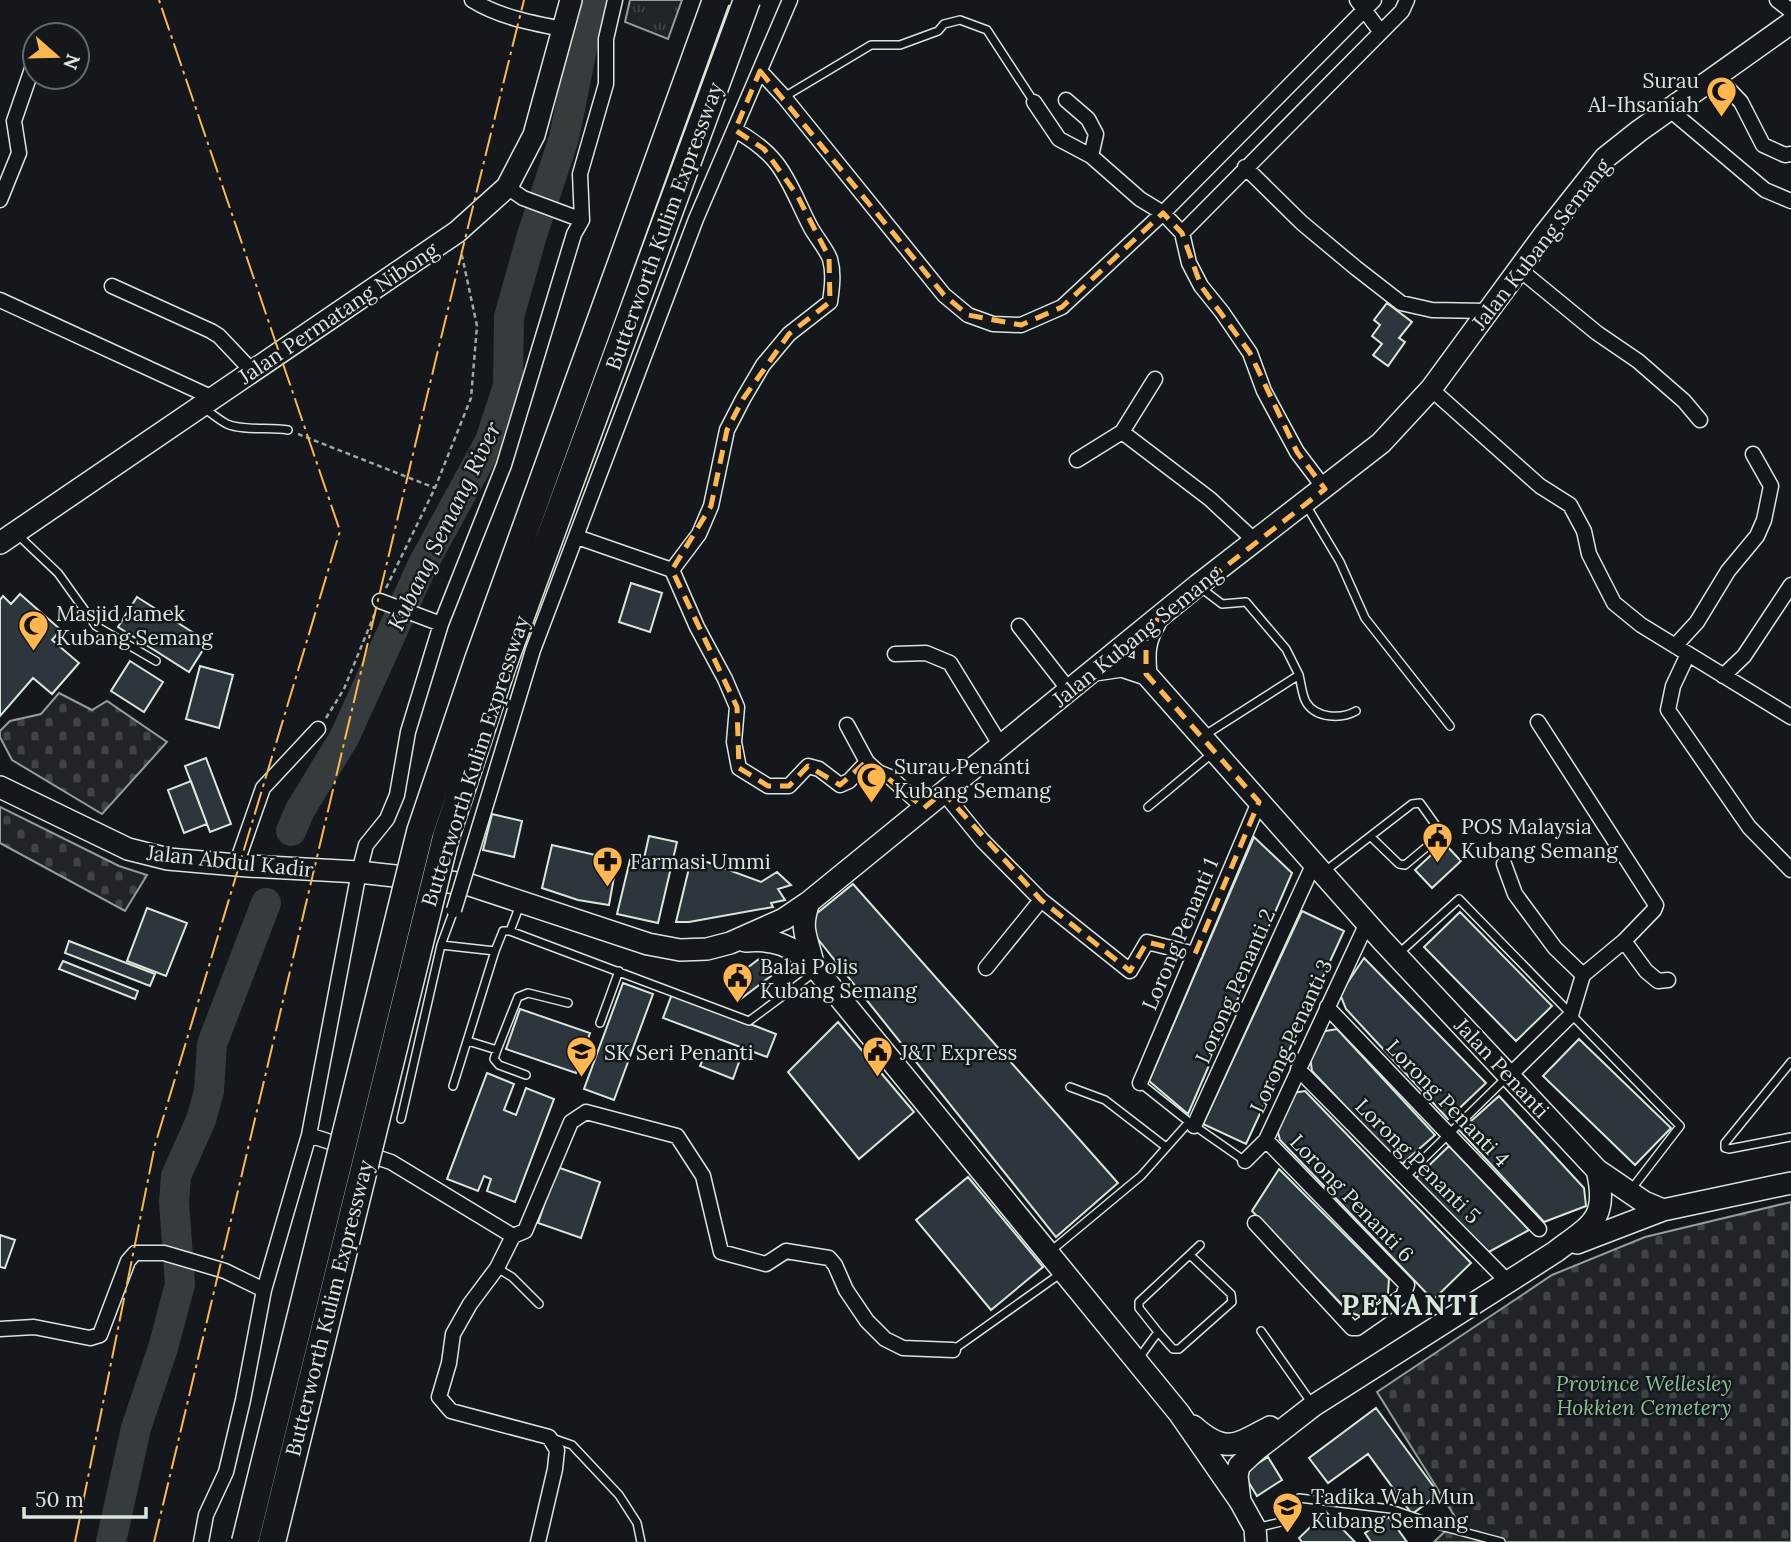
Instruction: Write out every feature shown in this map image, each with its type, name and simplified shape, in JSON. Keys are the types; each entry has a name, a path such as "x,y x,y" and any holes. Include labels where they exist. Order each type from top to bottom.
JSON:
{"highway":[{"name":"Butterworth Kulim Expressway","path":"245,1542 421,832 478,660 716,0"},
{"name":"Butterworth Kulim Expressway","path":"272,1542 446,837 502,668 747,0"}],"main road":[{"name":"Jalan Permatang Nibong","path":"8,538 515,192 534,135 571,0"},
{"name":"Jalan Kubang Semang","path":"354,872 467,884 648,944 680,950 730,943 784,919 809,902 1198,585 1381,443 1431,388 1605,159 1791,23"},
{"path":"1093,671 1122,666 1146,674 1146,638 1158,619"},
{"name":"Jalan Penanti","path":"1146,674 1396,955 1597,1170 1663,1210"},
{"name":"Jalan Abdul Kadir","path":"0,787 128,849 168,859 354,872"},
{"path":"809,902 803,919 804,935 815,968"},
{"path":"730,943 760,939 777,942 797,951 815,968 1179,1413 1240,1501 1256,1535"},
{"path":"1179,1413 1216,1443 1227,1446 1243,1441 1313,1406 1555,1252 1593,1223 1601,1205 1602,1191 1597,1170"},
{"path":"1555,1252 1663,1210 1791,1183"},
{"path":"1240,1501 1237,1476 1239,1466 1313,1406"}],"street":[{"path":"472,0 483,7 522,20 563,29"},
{"path":"201,1542 206,1515 226,1472 264,1290 309,1135 354,872 366,845 387,819 397,795 408,732 442,624 504,465 574,234 580,174 606,84 606,39 615,0"},
{"path":"454,909 533,650 696,219 790,0"},
{"path":"1182,233 1402,11 1407,0"},
{"path":"1777,0 1791,11"},
{"path":"760,71 944,295 968,315 993,324 1021,325 1062,307 1163,213 1365,4 1380,31"},
{"path":"1717,76 1741,102 1763,145 1784,155 1791,154"},
{"path":"0,200 5,178 19,153 14,121 24,91"},
{"path":"1066,100 1088,119 1097,134 1091,156"},
{"path":"1034,102 1059,139 1091,156 1140,199 1163,213 1182,233 1189,263 1201,286 1250,353 1264,391 1297,452 1325,488"},
{"path":"1670,110 1765,190 1791,201"},
{"path":"672,570 699,534 711,506 727,430 749,387 789,334 830,302 833,279 829,257 819,244 797,195 783,170 764,149 735,130"},
{"path":"1245,167 1302,223 1401,303 1432,310 1487,311"},
{"path":"515,192 577,218"},
{"path":"1519,269 1597,333 1638,361 1684,401 1700,420"},
{"path":"112,286 211,331 219,336 252,372"},
{"path":"0,300 207,402"},
{"path":"1077,460 1122,432 1155,379"},
{"path":"1431,388 1540,486 1570,505 1584,531 1601,579 1615,603 1641,625 1791,718"},
{"path":"1122,432 1210,499 1255,541"},
{"path":"1675,646 1697,622 1728,571 1757,536 1764,520 1772,486 1754,454"},
{"path":"577,537 672,570 737,707 734,741 739,768 768,786 789,786 807,766 819,769 840,785 849,781 867,762"},
{"path":"1723,676 1744,656 1791,585"},
{"path":"384,603 442,624"},
{"path":"1019,626 1069,690"},
{"path":"895,654 926,653 950,663 1001,746"},
{"path":"1688,654 1673,686 1668,710 1749,827 1791,870"},
{"path":"1509,1076 1571,1015 1583,975 1624,941 1656,905 1538,722"},
{"path":"847,725 867,762 878,772 890,777 924,808"},
{"path":"242,866 263,788 318,730"},
{"path":"943,792 982,840 1041,900 1130,971 1147,942 1195,954"},
{"name":"Lorong Penanti 1","path":"1140,1083 1259,802"},
{"path":"1504,864 1515,894 1555,948 1583,975"},
{"name":"Lorong Penanti 2","path":"1192,1124 1318,868"},
{"path":"986,968 1041,900"},
{"name":"Lorong Penanti 3","path":"1245,1161 1266,1140 1367,923"},
{"path":"1624,941 1646,971 1658,981 1668,980"},
{"name":"Lorong Penanti 4","path":"1327,1007 1539,1228"},
{"name":"Lorong Penanti 5","path":"1298,1069 1508,1282"},
{"path":"538,1542 557,1450 549,1437 451,1411 439,1397 449,1363 453,1334 470,1304 497,1268 513,1236 524,1231 571,1122 586,1112 677,1136 703,1177 721,1252 766,1264 786,1251 829,1258 846,1290 885,1339 903,1348 953,1350"},
{"path":"309,1135 390,1162 513,1236"},
{"name":"Lorong Penanti 6","path":"1255,1223 1352,1328 1357,1328 1403,1296 1408,1285 1266,1140"},
{"path":"0,1329 34,1327 90,1338 100,1335 128,1261 135,1254 164,1253 225,1271 264,1290"}],"lane":[{"path":"784,97 871,45 900,45 938,31 944,24 960,20 987,30 1034,102"},
{"path":"207,402 227,424 244,428 288,430"},
{"path":"1305,503 1340,562 1365,618 1450,726"},
{"path":"8,538 58,573 96,626 156,661"},
{"path":"1198,585 1222,604 1245,602 1286,649 1299,675 1306,703 1323,715 1346,717 1356,711"},
{"path":"1148,807 1208,744 1299,675"},
{"path":"1318,868 1371,836 1412,804 1420,803 1440,831 1436,839 1405,865 1399,864 1371,836"},
{"path":"1396,955 1459,899 1680,1126 1629,1191"},
{"path":"510,931 521,901"},
{"path":"401,1119 441,945 454,909"},
{"path":"453,1086 503,931 510,931 749,1021 815,968"},
{"path":"441,945 495,951"},
{"path":"600,1023 619,971"},
{"path":"526,1075 499,1065 494,1059 518,997 528,993 568,1003"},
{"path":"468,1041 497,1051"},
{"path":"1791,1062 1726,1143 1725,1148 1791,1137"},
{"path":"1405,1177 1509,1076"},
{"path":"1140,1083 1245,1161"},
{"path":"1070,1087 1105,1100 1166,1146"},
{"path":"1048,1253 1141,1176 1166,1146 1192,1124"},
{"path":"1190,1255 1231,1294 1232,1302 1179,1349 1173,1349 1139,1308 1139,1302 1199,1245"},
{"path":"497,1268 512,1277 539,1304"},
{"path":"953,1350 1064,1272"},
{"path":"1261,1331 1313,1406"},
{"path":"1136,1361 1158,1332"},
{"path":"549,1437 572,1445 619,1495 637,1523 641,1542"},
{"path":"1256,1535 1280,1522 1299,1498 1391,1509 1437,1525 1502,1542"}],"path":[{"path":"318,730 344,689 384,603 471,398 477,326 457,232"},
{"path":"288,430 435,488"}],"highlighted area":[{"path":"760,71 944,295 968,315 1021,325 1062,307 1163,213 1182,233 1201,286 1250,353 1297,452 1325,489 1158,619 1146,637 1146,674 1259,802 1195,954 1147,942 1130,971 1041,900 943,792 924,808 867,761 840,785 808,766 789,786 768,786 739,768 737,707 672,570 711,506 727,430 743,399 789,334 830,302 829,257 797,195 764,149 735,130"}],"green space":[{"path":"630,0 682,0 668,39 625,22"},
{"path":"59,693 92,710 107,701 167,742 102,814 12,760 0,737 0,731 10,721 41,714"},
{"path":"0,807 119,866 147,875 125,911 0,843"},
{"name":"Province Wellesley Hokkien Cemetery","path":"1791,1202 1791,1542 1434,1542 1457,1520 1377,1392 1552,1275 1645,1237"}],"building":[{"path":"1387,303 1412,322 1399,338 1405,342 1388,366 1373,355 1382,344 1372,336 1380,325 1374,320"},
{"path":"631,583 662,593 650,632 619,622"},
{"name":"Masjid Jamek Kubang Semang","path":"20,594 61,630 52,640 79,663 52,694 33,678 0,716 0,600 3,596 11,604"},
{"path":"137,597 208,642 189,672 118,627"},
{"path":"130,661 163,682 144,712 111,691"},
{"path":"200,666 233,675 219,728 186,719"},
{"path":"206,758 231,824 210,832 185,766"},
{"path":"191,781 207,824 184,833 168,790"},
{"path":"492,814 522,821 514,857 483,850"},
{"path":"649,836 677,842 658,923 617,914 630,860 643,863"},
{"path":"1254,837 1292,873 1188,1114 1149,1081"},
{"name":"POS Malaysia Kubang Semang","path":"1444,843 1461,861 1432,888 1415,870"},
{"path":"552,845 617,860 609,905 578,900 542,888"},
{"path":"707,862 761,882 777,872 791,885 778,889 785,900 771,903 773,907 676,922 690,864"},
{"path":"853,884 1118,1183 1056,1237 805,923"},
{"path":"147,908 187,923 166,976 127,961"},
{"path":"1302,911 1344,931 1246,1144 1203,1124"},
{"path":"1460,912 1552,1006 1516,1041 1424,947"},
{"path":"69,941 155,974 150,986 65,953"},
{"path":"1364,958 1486,1083 1448,1119 1346,1009 1340,994"},
{"path":"759,959 771,976 738,1001 726,984"},
{"path":"63,961 138,991 135,999 59,969"},
{"path":"623,983 653,994 614,1100 584,1089"},
{"path":"672,994 776,1034 767,1057 663,1018"},
{"path":"520,1009 590,1033 576,1073 506,1049"},
{"path":"838,1022 914,1112 859,1159 788,1072"},
{"path":"1337,1029 1435,1135 1401,1165 1312,1071 1310,1057 1320,1032"},
{"path":"1579,1039 1671,1128 1635,1165 1543,1076"},
{"path":"707,1050 739,1062 733,1079 700,1066"},
{"path":"487,1073 514,1084 504,1110 516,1115 526,1088 554,1099 515,1202 487,1191 491,1179 484,1176 478,1191 447,1179"},
{"path":"1305,1091 1471,1263 1433,1300 1280,1140 1277,1129 1293,1093"},
{"path":"1499,1096 1584,1188 1586,1206 1544,1222 1460,1131"},
{"path":"1449,1146 1529,1230 1487,1253 1415,1179"},
{"path":"557,1167 600,1182 581,1238 538,1223"},
{"path":"1279,1169 1389,1279 1388,1293 1360,1316 1349,1312 1252,1211"},
{"path":"968,1177 1043,1267 991,1310 916,1220"},
{"path":"0,1235 15,1240 5,1268 0,1267"},
{"path":"1376,1408 1439,1494 1412,1514 1368,1454 1328,1483 1309,1458"},
{"path":"1268,1457 1282,1480 1257,1496 1243,1473"},
{"path":"1326,1512 1355,1542 1302,1542 1299,1538"},
{"path":"1389,1517 1407,1542 1371,1542 1365,1533"}],"waterway":[{"name":"Kubang Semang River","path":"291,831 300,810 344,738 422,566 490,441 508,386 509,317 564,138 583,44 596,0"},
{"name":"Kubang Semang River","path":"111,1542 136,1428 163,1348 180,1284 174,1202 176,1176 201,1120 209,1091 212,1044 266,903"}],"power":[{"path":"75,1542 155,1145 340,531 159,0"},
{"path":"154,1542 383,578 524,0"}],"place":[{"name":"Surau Al-Ihsaniah","path":"1722,119"},
{"name":"Masjid Jamek Kubang Semang","path":"33,652"},
{"name":"Surau Penanti Kubang Semang","path":"871,805"},
{"name":"POS Malaysia Kubang Semang","path":"1438,865"},
{"name":"Farmasi Ummi","path":"607,888"},
{"name":"Balai Polis Kubang Semang","path":"737,1005"},
{"name":"SK Seri Penanti","path":"581,1079"},
{"name":"J&T Express","path":"877,1079"},
{"name":"Tadika Wah Mun Kubang Semang","path":"1288,1535"}],"district":[{"name":"PENANTI","path":"1411,1305"}]}
